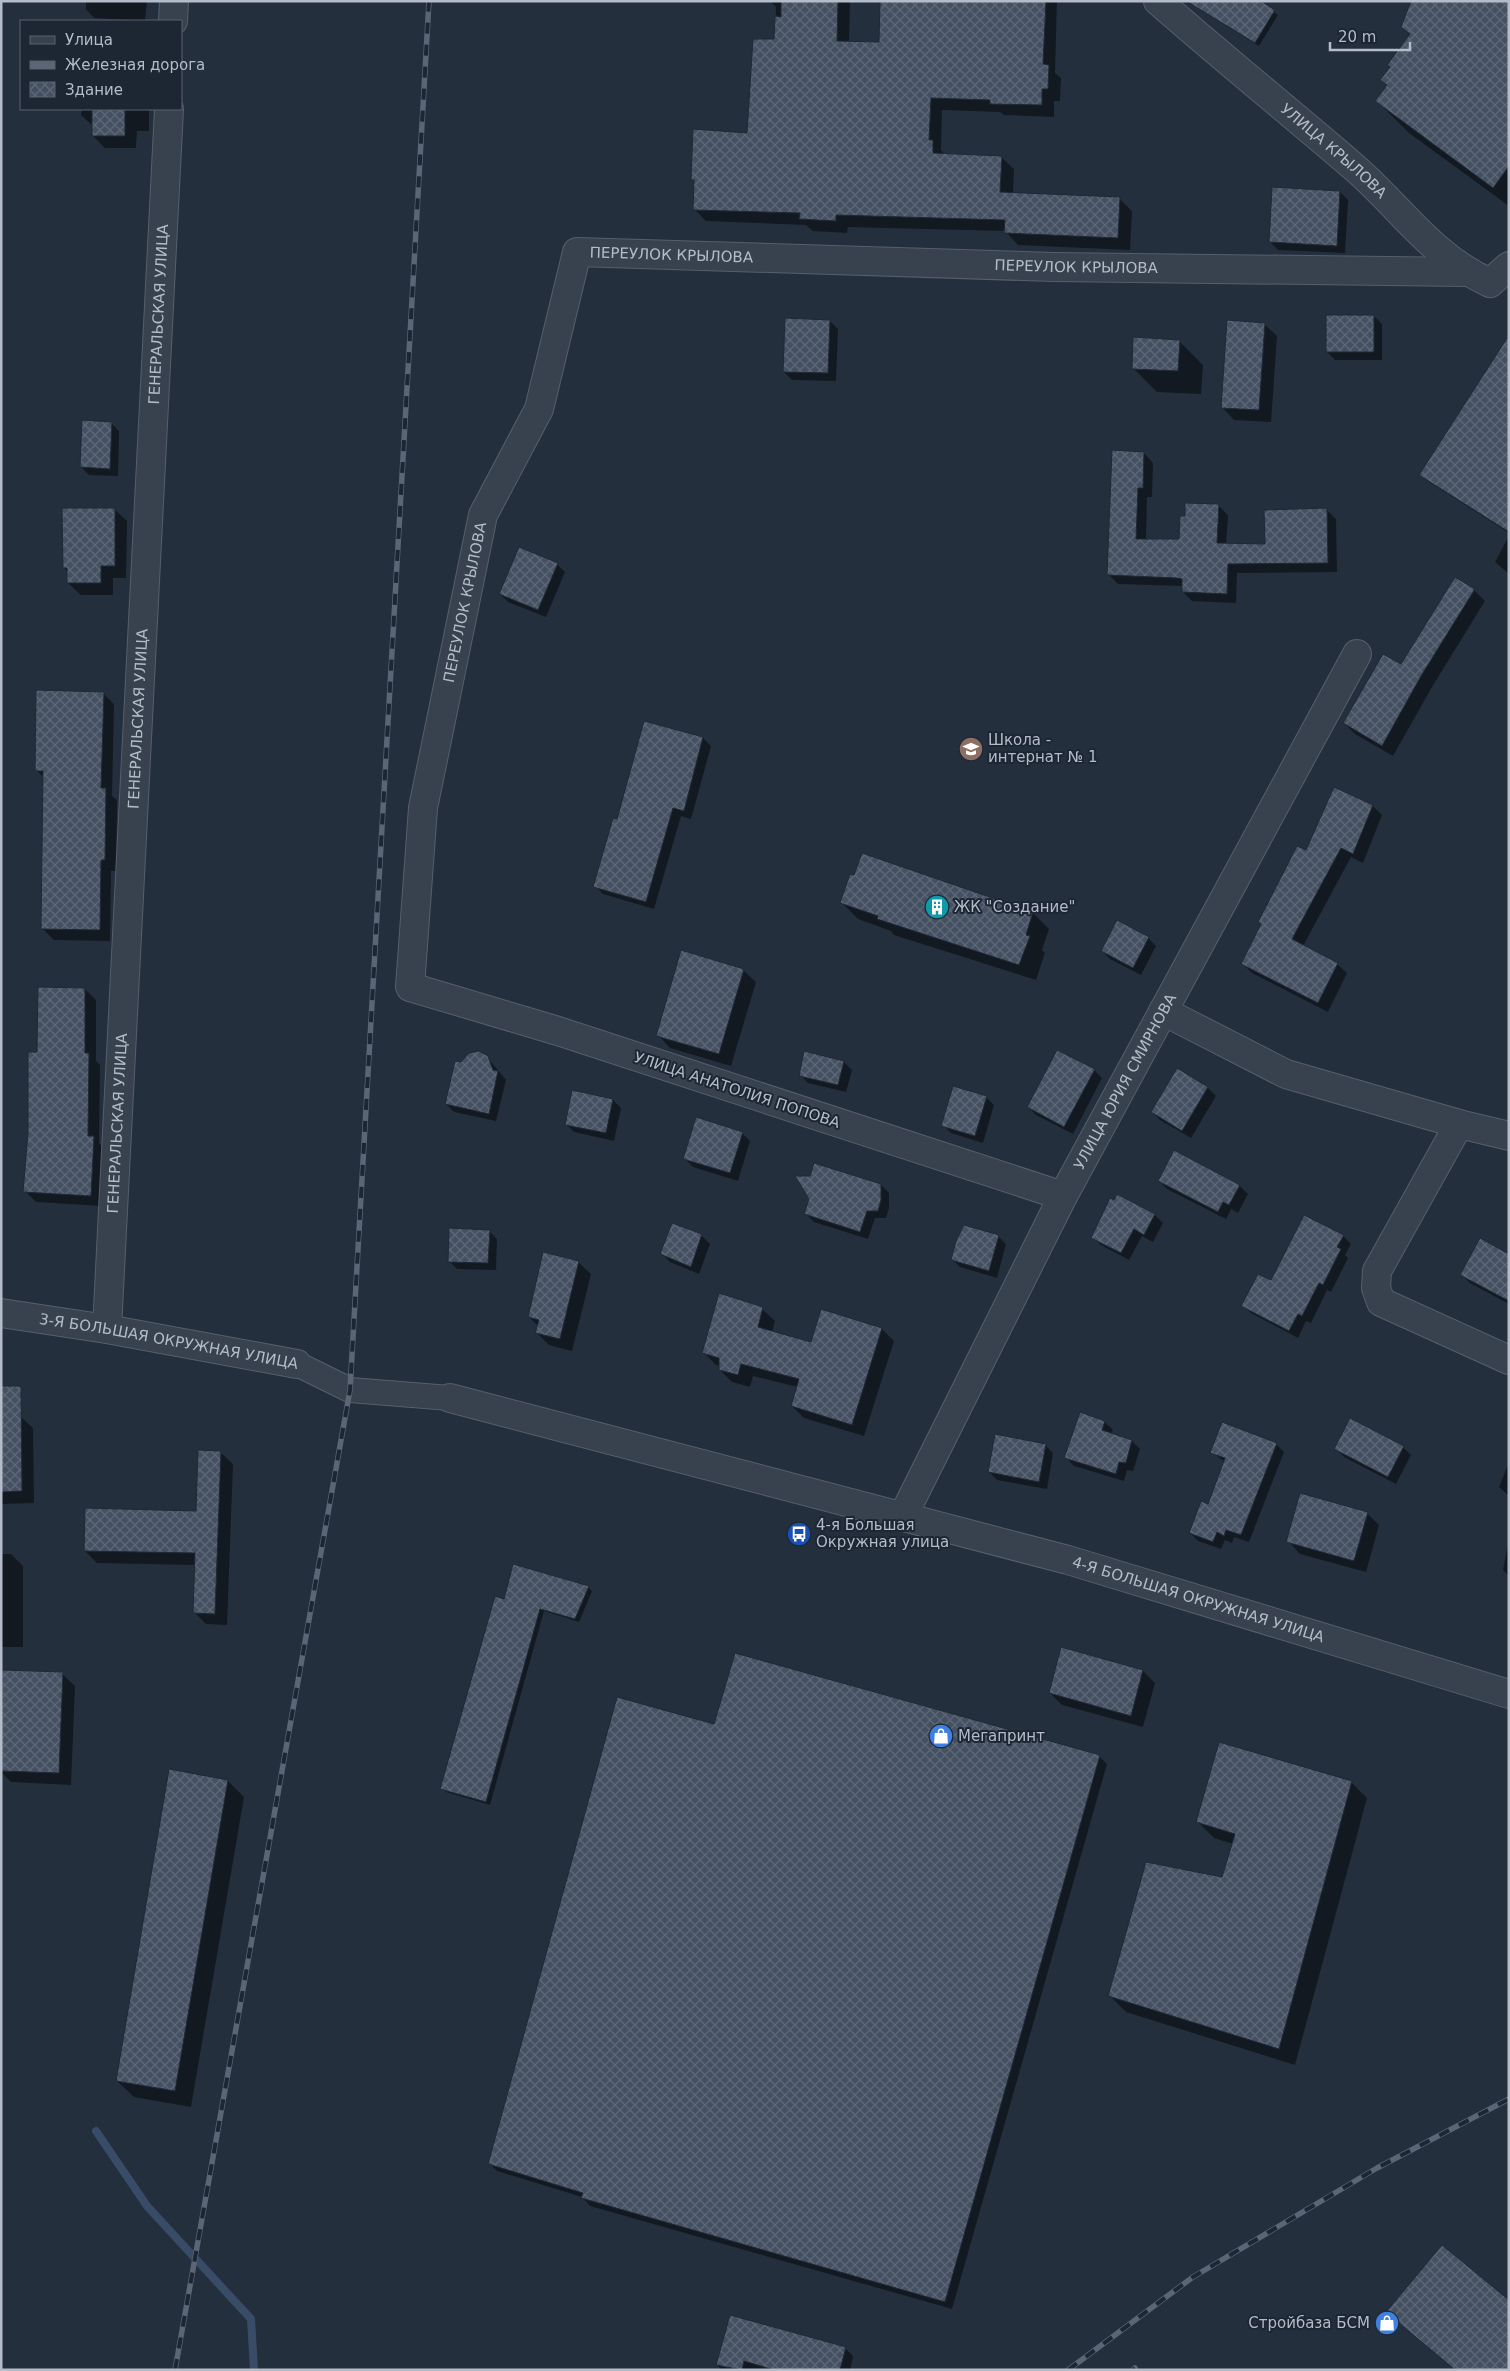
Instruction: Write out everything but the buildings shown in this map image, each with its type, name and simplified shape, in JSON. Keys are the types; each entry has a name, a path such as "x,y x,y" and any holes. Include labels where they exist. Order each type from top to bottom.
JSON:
{"street":[{"path":"173,20 174,1"},
{"name":"УЛИЦА КРЫЛОВА","path":"1158,1 1357,170 1435,249 1466,272 1490,284 1509,266"},
{"name":"ГЕНЕРАЛЬСКАЯ УЛИЦА","path":"107,1329 169,110"},
{"name":"ПЕРЕУЛОК КРЫЛОВА","path":"410,987 423,808 483,515 539,409 577,252 1054,267 1466,272"},
{"name":"УЛИЦА ЮРИЯ СМИРНОВА","path":"902,1516 1063,1196 1357,654"},
{"name":"УЛИЦА АНАТОЛИЯ ПОПОВА","path":"410,987 558,1031 1063,1196"},
{"path":"1163,1011 1286,1074 1459,1124 1509,1136"},
{"path":"1459,1124 1377,1271 1376,1288 1382,1302 1509,1360"},
{"name":"3-Я БОЛЬШАЯ ОКРУЖНАЯ УЛИЦА","path":"1,1313 107,1329 297,1364 350,1390 450,1398"},
{"name":"4-Я БОЛЬШАЯ ОКРУЖНАЯ УЛИЦА","path":"450,1398 1068,1560 1509,1694"}],"waterway":[{"path":"96,2131 147,2206 251,2319 254,2370"}],"railway":[{"path":"175,2370 350,1390 429,1"},
{"path":"1068,2370 1193,2277 1377,2168 1509,2099"}],"place":[{"name":"Школа - интернат № 1","path":"971,749"},
{"name":"ЖК \"Создание\"","path":"937,907"},
{"name":"4-я Большая Окружная улица","path":"799,1534"},
{"name":"Мегапринт","path":"941,1736"},
{"name":"Стройбаза БСМ","path":"1387,2323"}]}
